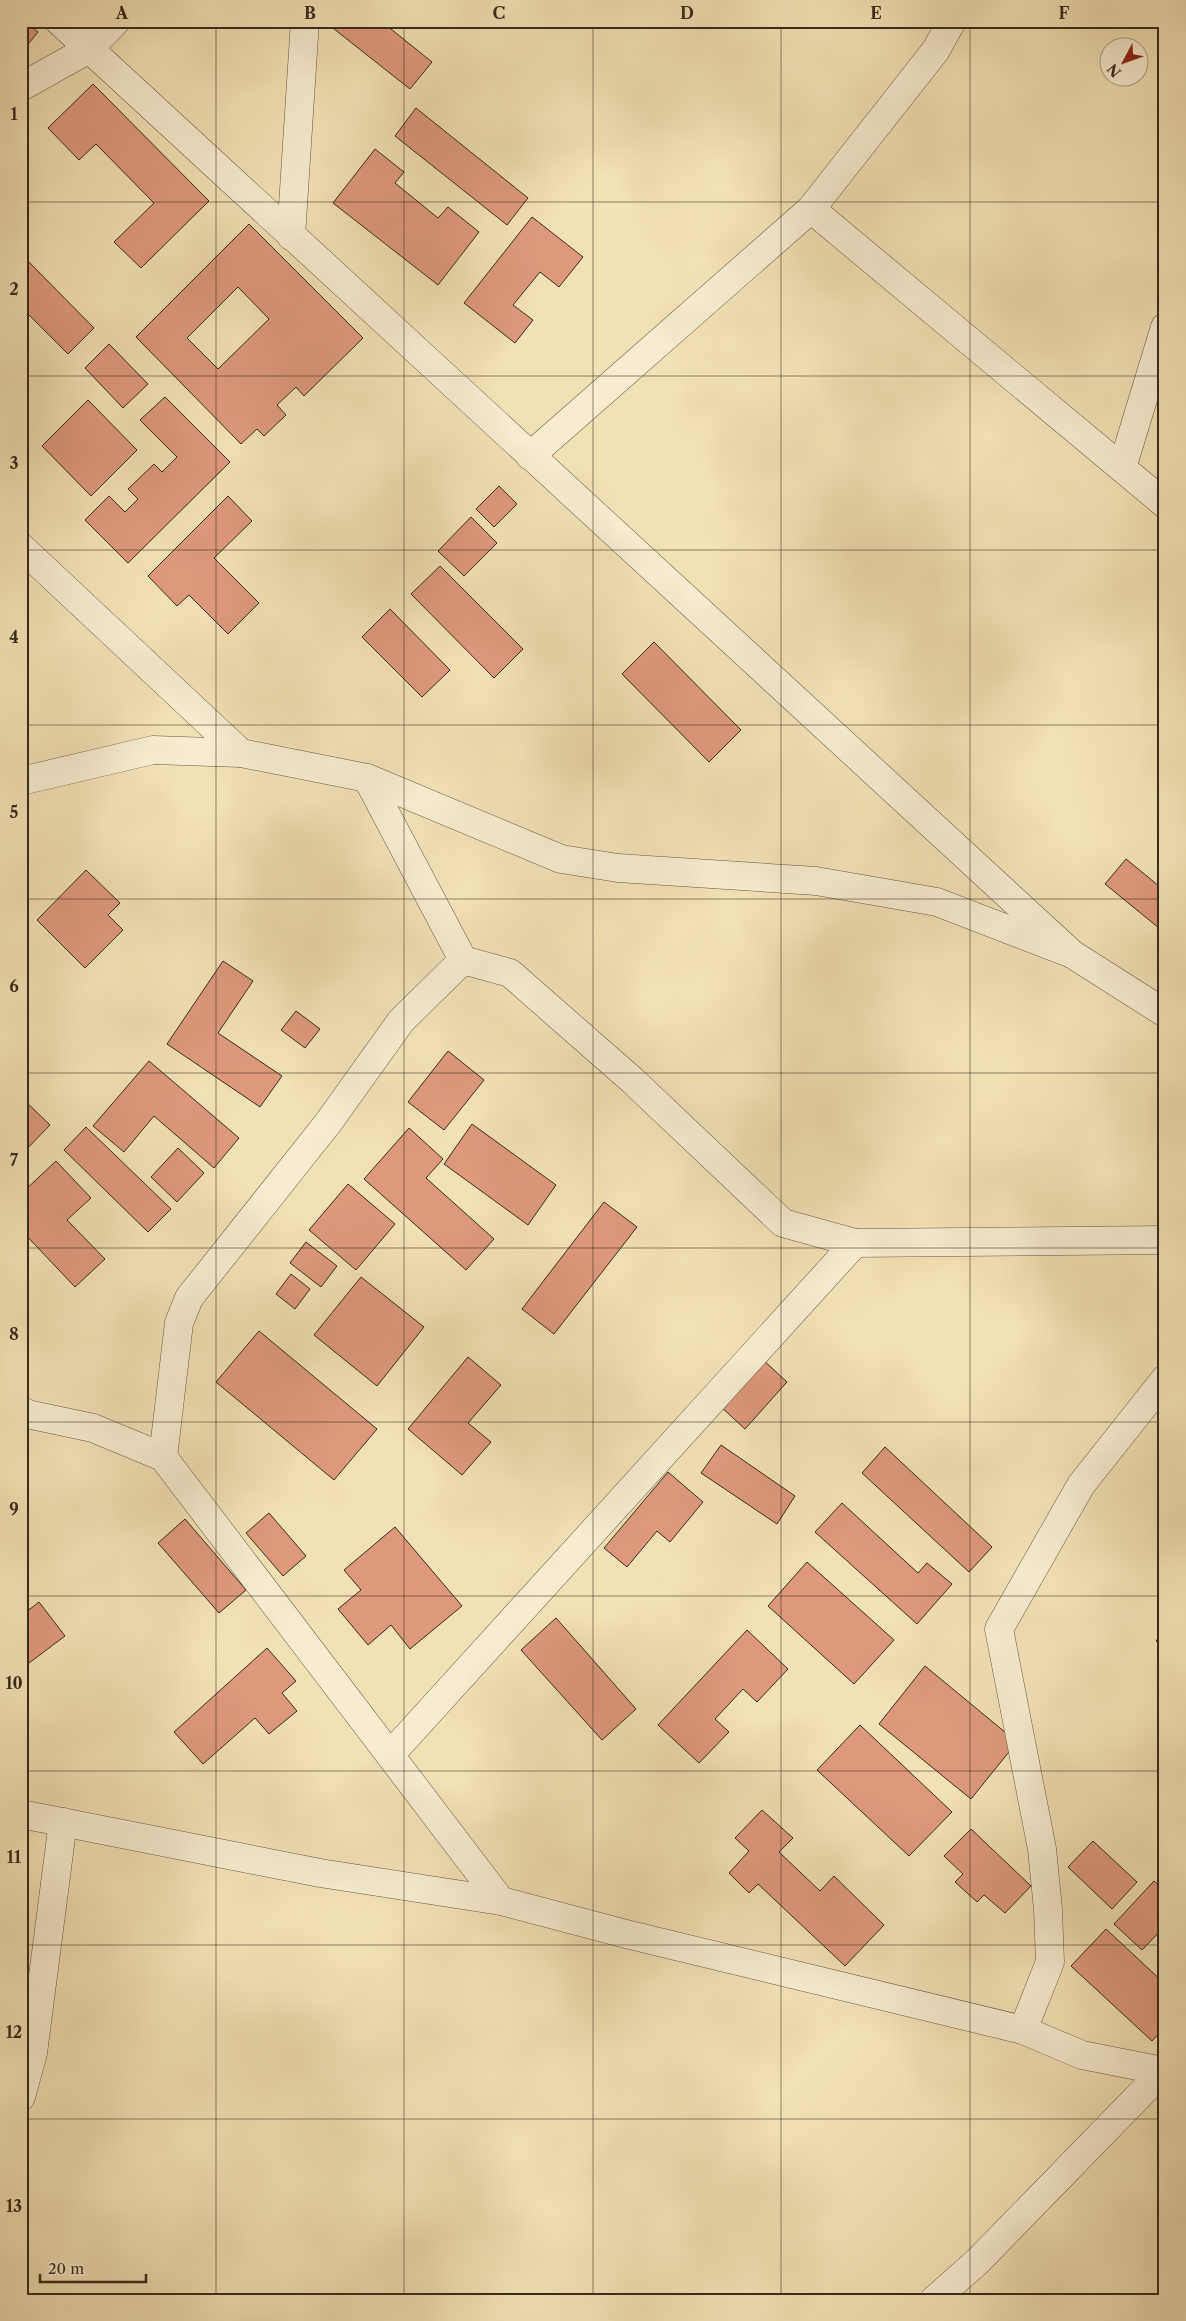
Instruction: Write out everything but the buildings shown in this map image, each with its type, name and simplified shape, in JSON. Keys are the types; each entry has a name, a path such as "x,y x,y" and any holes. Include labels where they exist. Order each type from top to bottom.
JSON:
{"street":[{"path":"59,21 1072,954 1165,1013"},
{"path":"21,87 88,49 116,21"},
{"path":"291,236 305,21"},
{"path":"530,456 811,209 936,50 952,21"},
{"path":"811,209 1165,504"},
{"path":"1122,468 1165,327"},
{"path":"21,546 241,753"},
{"path":"21,781 153,750 241,753 367,778 561,859 618,868 816,881 937,902 1072,954"},
{"path":"367,778 463,960 510,973 632,1080 783,1223 855,1243 1165,1240"},
{"path":"163,1457 179,1323 189,1298 328,1123 401,1021 463,960"},
{"path":"390,1755 855,1243"},
{"path":"1023,2030 1050,1962 1048,1909 1042,1849 999,1629 1081,1486 1165,1379"},
{"path":"23,1415 93,1428 163,1457 501,1901"},
{"path":"21,1814 320,1873 501,1901 626,1934 1023,2030 1082,2055 1164,2070"},
{"path":"21,2097 33,2053 63,1822"},
{"path":"934,2300 978,2261 1164,2070"}]}
